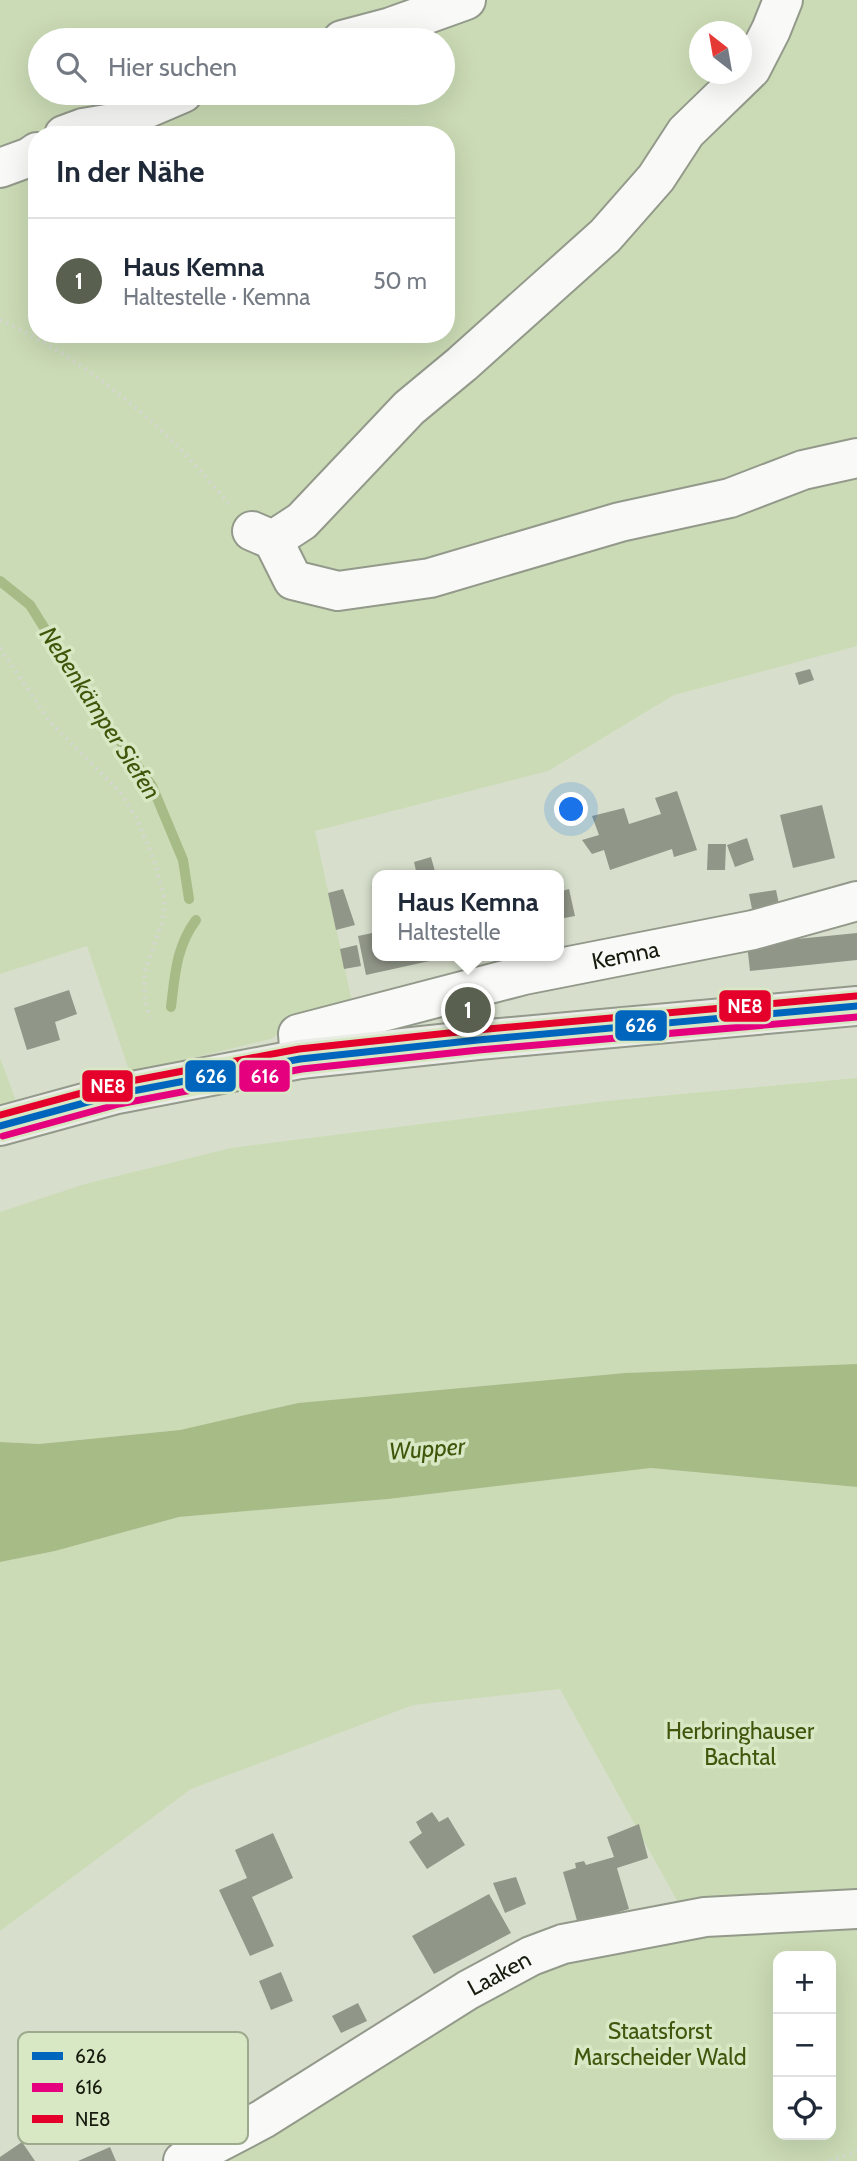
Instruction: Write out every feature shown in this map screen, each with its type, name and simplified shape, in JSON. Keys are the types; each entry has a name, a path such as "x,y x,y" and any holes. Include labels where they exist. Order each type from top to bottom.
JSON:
{"main road":[{"path":"0,1126 117,1094 300,1059 857,1006"}],"street":[{"path":"384,28 466,0"},
{"path":"783,0 751,69 686,132 656,178 605,236 462,365 409,408 302,521 263,535 293,580 338,591 417,580 620,522 730,498 803,470 857,457"},
{"path":"95,126 113,123 155,105"},
{"path":"0,168 28,158"},
{"name":"Kemna","path":"300,1059 298,1034 524,975 753,930 857,901"},
{"name":"Laaken","path":"248,2127 468,1990 531,1956 563,1944 705,1917 857,1909"},
{"name":"Laaken","path":"183,2161 215,2144"}],"path":[{"path":"0,320 28,332"},
{"path":"45,343 126,400 179,448 263,535"},
{"path":"0,648 50,722 120,792 136,817 154,860 166,900 162,923 144,973 145,999 150,1018"},
{"path":"831,2161 857,2151"}],"green space":[{"path":"0,0 857,0 857,646 674,695 548,771 315,831 354,1011 288,1027 271,1039 130,1073 87,946 0,974"},
{"path":"0,1058 16,1101 0,1107"},
{"path":"857,1078 857,1364 625,1373 298,1403 180,1430 39,1444 0,1442 0,1212 85,1184 231,1148 606,1101"},
{"path":"651,1468 857,1487 857,2161 184,2161 213,2144 248,2144 248,2123 451,2002 680,1906 560,1689 413,1705 191,1789 0,1931 0,1562 55,1551 179,1517 388,1499"}],"water":[{"name":"Wupper","path":"857,1364 857,1487 651,1468 388,1499 179,1517 55,1551 0,1562 0,1442 39,1444 180,1430 298,1403 625,1373"}],"building":[{"path":"810,669 814,680 799,685 795,673"},
{"path":"677,791 697,850 674,857 672,849 610,870 604,850 592,854 582,840 599,835 592,816 624,808 629,824 661,814 655,798"},
{"path":"822,805 835,858 793,868 780,815"},
{"path":"747,838 754,860 735,867 727,845"},
{"path":"708,844 726,844 725,870 707,870"},
{"path":"431,857 435,870 416,870 414,862"},
{"path":"343,889 355,925 336,930 328,893"},
{"path":"569,889 575,916 564,918 564,890"},
{"path":"776,890 779,904 752,909 749,894"},
{"path":"372,933 372,961 429,961 366,975 358,936"},
{"path":"857,933 857,960 750,971 747,944"},
{"path":"357,945 361,966 344,969 340,949"},
{"path":"69,990 77,1014 55,1022 60,1040 27,1050 14,1008"},
{"path":"432,1812 439,1822 448,1817 465,1845 427,1869 409,1842 422,1833 416,1822"},
{"path":"639,1824 648,1858 617,1868 629,1909 578,1924 563,1872 576,1868 575,1863 584,1861 586,1865 614,1857 607,1837"},
{"path":"273,1833 293,1878 252,1897 274,1946 250,1956 219,1890 247,1878 235,1850"},
{"path":"516,1877 526,1904 505,1913 493,1883"},
{"path":"489,1894 511,1933 434,1974 412,1936"},
{"path":"281,1972 293,2001 271,2010 259,1981"},
{"path":"358,2003 367,2021 341,2033 332,2016"},
{"path":"23,2144 35,2161 0,2161 0,2157"},
{"path":"110,2147 116,2161 78,2161"}],"waterway":[{"name":"Nebenkämper Siefen","path":"0,581 30,605 80,685 152,786 183,860 189,899"},
{"name":"Nebenkämper Siefen","path":"171,1007 180,951 196,920"}],"transit line":[{"name":"NE8","path":"0,1115 115,1084 299,1049 856,996"},
{"name":"626","path":"0,1126 117,1094 300,1059 857,1006"},
{"name":"616","path":"3,1136 119,1104 302,1069 479,1050 857,1017"}],"place":[{"name":"Haus Kemna","path":"468,1010"}],"park label":[{"name":"Herbringhauser Bachtal","path":"740,1744"},
{"name":"Staatsforst Marscheider Wald","path":"660,2044"}]}
